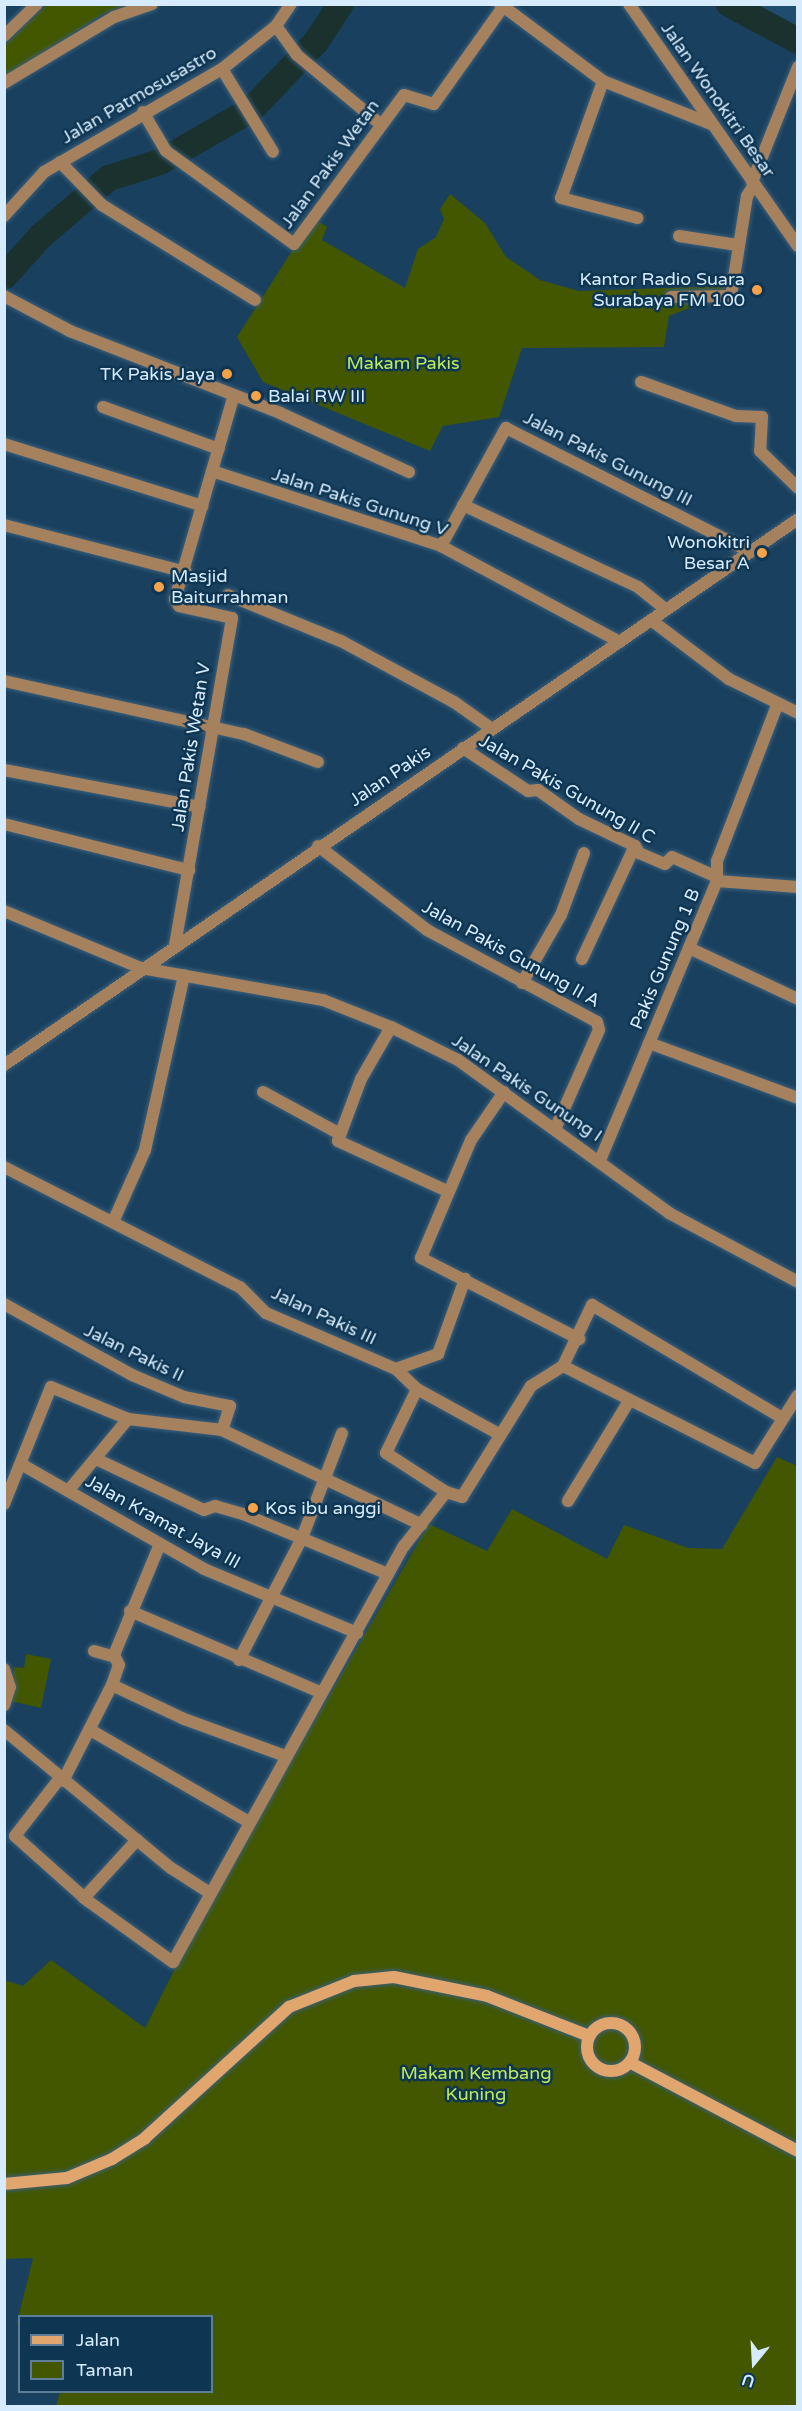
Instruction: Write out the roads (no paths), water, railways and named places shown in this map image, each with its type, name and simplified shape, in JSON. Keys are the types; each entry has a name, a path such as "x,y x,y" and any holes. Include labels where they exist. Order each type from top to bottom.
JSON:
{"street":[{"path":"4,36 37,4"},
{"path":"4,83 114,17 152,4"},
{"name":"Jalan Patmosusastro","path":"4,216 44,172 143,112 222,69 276,26 291,4"},
{"name":"Jalan Wonokitri Besar","path":"629,4 798,246"},
{"path":"501,6 603,81 712,124"},
{"name":"Jalan Pakis Wetan","path":"143,112 166,151 294,244 380,124 405,94 434,104 501,6"},
{"path":"276,26 297,55 380,124"},
{"path":"671,297 730,296 737,245 753,184 798,67"},
{"path":"222,69 273,152"},
{"path":"603,81 561,198 637,218"},
{"path":"60,162 80,188 102,205 255,300"},
{"path":"679,236 737,245"},
{"path":"4,296 70,332 234,395 409,471"},
{"path":"641,382 736,416 762,417 760,451 798,488"},
{"path":"232,618 175,604 186,572 202,506 234,395"},
{"path":"103,407 219,449"},
{"name":"Jalan Pakis Gunung III","path":"441,546 506,428 750,552"},
{"path":"4,444 202,506"},
{"name":"Jalan Pakis Gunung V","path":"212,471 441,546 620,642"},
{"path":"463,505 638,587 666,610"},
{"name":"Jalan Pakis","path":"4,1065 318,846 798,519"},
{"path":"4,525 186,572"},
{"name":"Jalan Pakis Wetan V","path":"175,945 200,807 209,727 232,618 233,598 341,641 454,702 492,729"},
{"path":"651,620 716,670 798,713"},
{"path":"4,681 209,727 318,762"},
{"name":"Pakis Gunung 1 B","path":"601,1158 717,879 717,861 778,703"},
{"name":"Jalan Pakis Gunung II C","path":"463,748 528,791 538,790 579,819 635,846 663,864 672,857 717,879"},
{"path":"4,770 200,807"},
{"path":"4,824 189,870"},
{"name":"Jalan Pakis Gunung II A","path":"318,846 427,930 599,1026 556,1127"},
{"path":"582,959 635,846"},
{"path":"522,983 561,915 584,853"},
{"path":"717,879 798,887"},
{"name":"Jalan Pakis Gunung I","path":"4,912 141,968 323,1000 391,1027 458,1060 601,1158 669,1213 796,1279"},
{"path":"689,948 798,999"},
{"path":"113,1222 145,1150 184,975"},
{"path":"391,1027 361,1079 340,1134 341,1144 447,1191"},
{"path":"649,1043 798,1098"},
{"path":"263,1092 340,1134"},
{"path":"504,1092 471,1140 447,1191 421,1258 579,1339"},
{"name":"Jalan Pakis III","path":"4,1167 240,1287 266,1312 396,1369 417,1389 499,1434"},
{"path":"396,1369 438,1354 465,1279"},
{"name":"Jalan Pakis II","path":"4,1304 132,1375 184,1397 230,1406 222,1430"},
{"path":"417,1389 386,1453 446,1491 462,1497 499,1434 531,1386 563,1366 596,1304 782,1418"},
{"path":"563,1366 755,1463 798,1395"},
{"path":"4,1504 51,1387 128,1419 222,1430 422,1525"},
{"path":"568,1501 629,1401"},
{"path":"68,1491 128,1419"},
{"path":"239,1660 302,1538 326,1481 342,1433"},
{"path":"96,1459 204,1510 216,1506 302,1538 388,1574"},
{"name":"Jalan Kramat Jaya III","path":"21,1464 160,1544 270,1597 357,1633"},
{"path":"160,1544 130,1611 115,1657 119,1666 92,1731 61,1779 15,1836 84,1898 172,1963 320,1692 357,1633 388,1574 446,1491"},
{"path":"130,1611 239,1660 320,1692"},
{"path":"94,1652 115,1657"},
{"path":"4,1669 10,1687 4,1705"},
{"path":"112,1685 184,1719 285,1756"},
{"path":"4,1730 137,1840 210,1893"},
{"path":"92,1731 249,1821"},
{"path":"84,1898 137,1840"},
{"path":"4,2184 67,2178 112,2158 145,2138 289,2007 354,1981 394,1977 487,1996 589,2036"},
{"path":"631,2063 635,2041 623,2026 598,2025 589,2036 587,2048 599,2068 611,2071 631,2063 798,2151"}],"waterway":[{"path":"251,110 316,42 341,4"},
{"path":"729,4 798,41"},
{"path":"4,277 41,236 109,178 160,162 247,112"}],"place":[{"name":"Kantor Radio Suara Surabaya FM 100","path":"757,290"},
{"name":"TK Pakis Jaya","path":"227,374"},
{"name":"Balai RW III","path":"256,396"},
{"name":"Wonokitri Besar A","path":"762,553"},
{"name":"Masjid Baiturrahman","path":"159,587"},
{"name":"Kos ibu anggi","path":"253,1508"}],"park label":[{"name":"Makam Pakis","path":"403,363"},
{"name":"Makam Kembang Kuning","path":"476,2084"}]}
